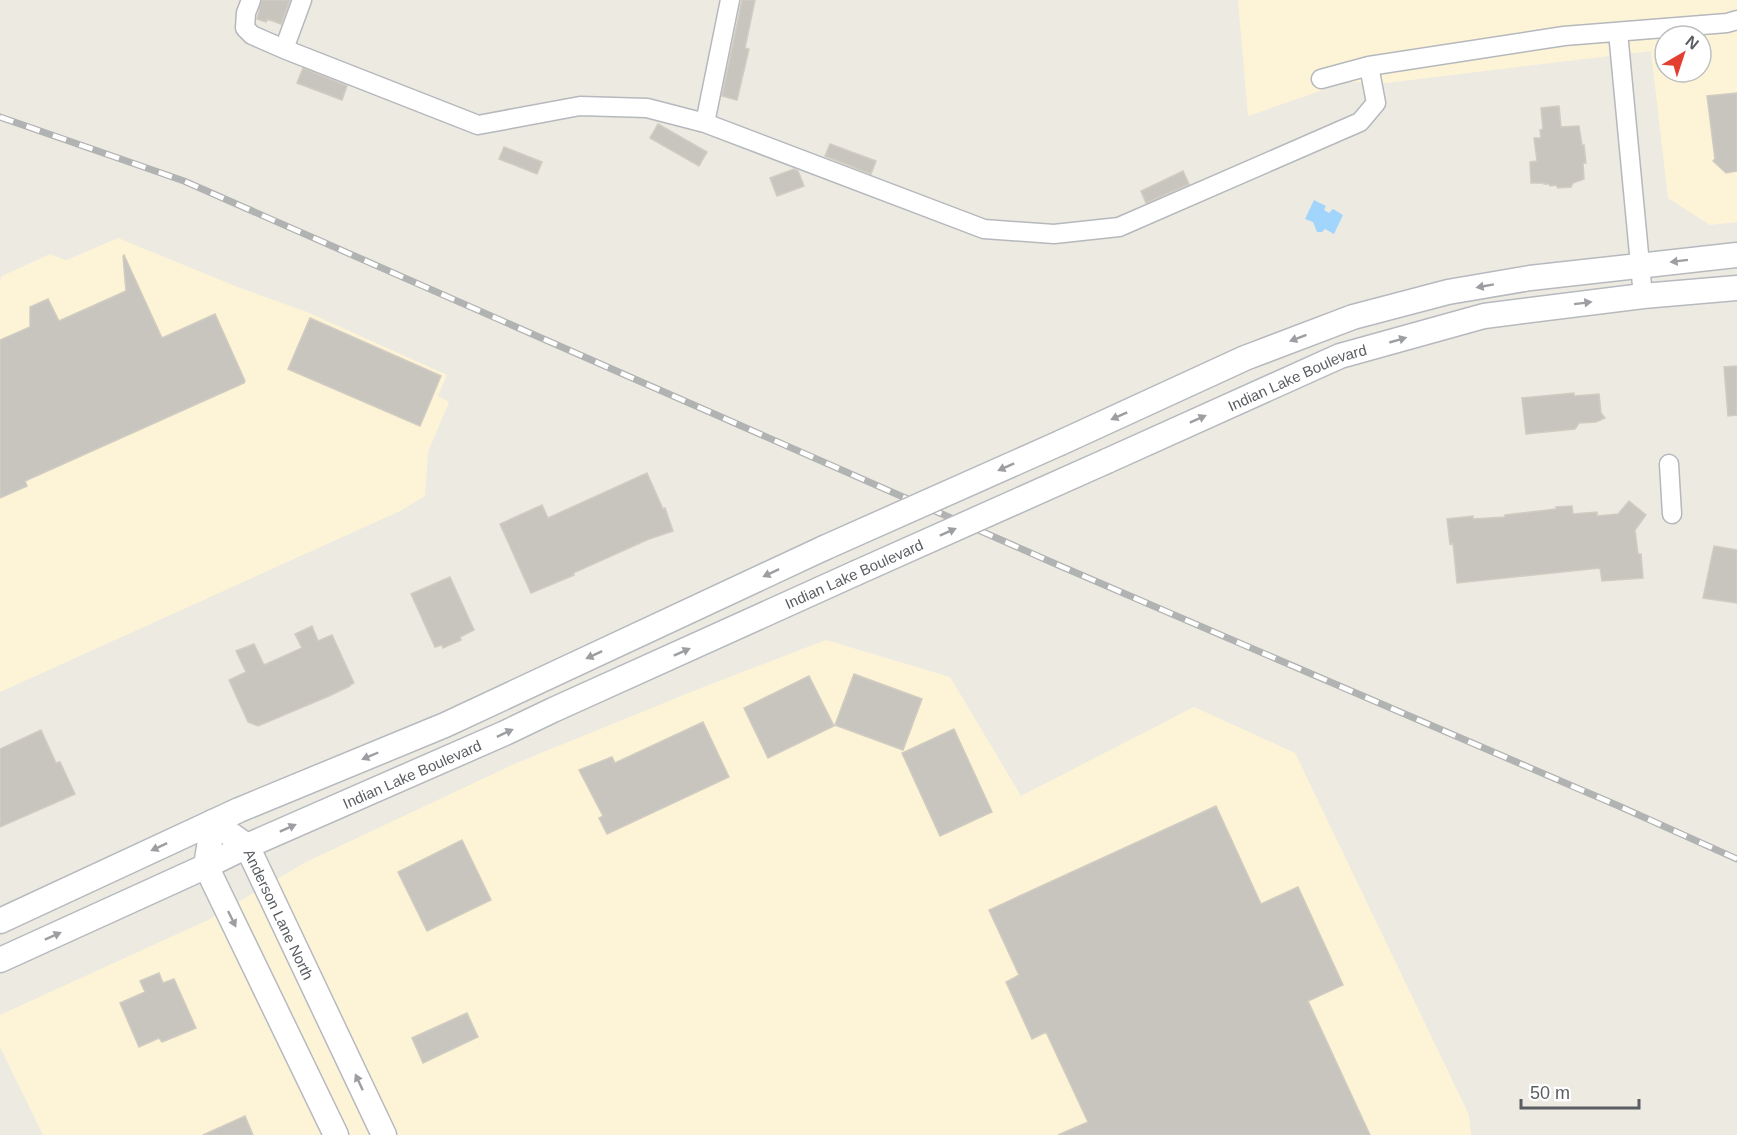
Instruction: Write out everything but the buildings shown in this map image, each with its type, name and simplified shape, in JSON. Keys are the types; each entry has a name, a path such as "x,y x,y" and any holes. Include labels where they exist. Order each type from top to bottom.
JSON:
{"main road":[{"name":"Indian Lake Boulevard","path":"0,921 213,822 445,725 824,548 1245,358 1353,317 1460,290 1530,278 1737,255"},
{"name":"Indian Lake Boulevard","path":"0,960 247,846 505,733 1340,356 1484,315 1643,296 1737,288"},
{"name":"Anderson Lane North","path":"213,822 247,846 384,1135"},
{"path":"213,822 206,866 336,1135"}],"street":[{"path":"251,0 246,13 245,28 252,35 478,125 580,106 647,108 705,123 984,229 1054,234 1119,227 1360,122 1376,103 1369,66"},
{"path":"284,49 302,0"},
{"path":"705,123 730,0"},
{"path":"1321,79 1369,66 1564,36 1726,23 1737,20"},
{"path":"1617,32 1643,296"},
{"path":"1669,464 1672,514"}],"shaded area":[{"path":"1238,0 1737,0 1737,222 1710,225 1668,198 1655,84 1713,84 1713,24 1653,24 1653,68 1651,51 1386,83 1346,82 1248,116"},
{"path":"118,238 240,288 307,312 447,375 438,396 449,402 428,452 425,496 400,511 0,692 0,282 2,276 50,254 65,260"},
{"path":"826,640 950,677 1021,796 1194,707 1295,753 1469,1115 1471,1135 43,1135 0,1047 0,1015 208,920 306,862 514,764"}],"water":[{"path":"1314,200 1326,206 1324,210 1329,213 1333,209 1343,215 1334,234 1325,229 1317,232 1313,222 1305,219"}],"railway":[{"path":"0,117 184,181 1058,565 1737,859"}]}
